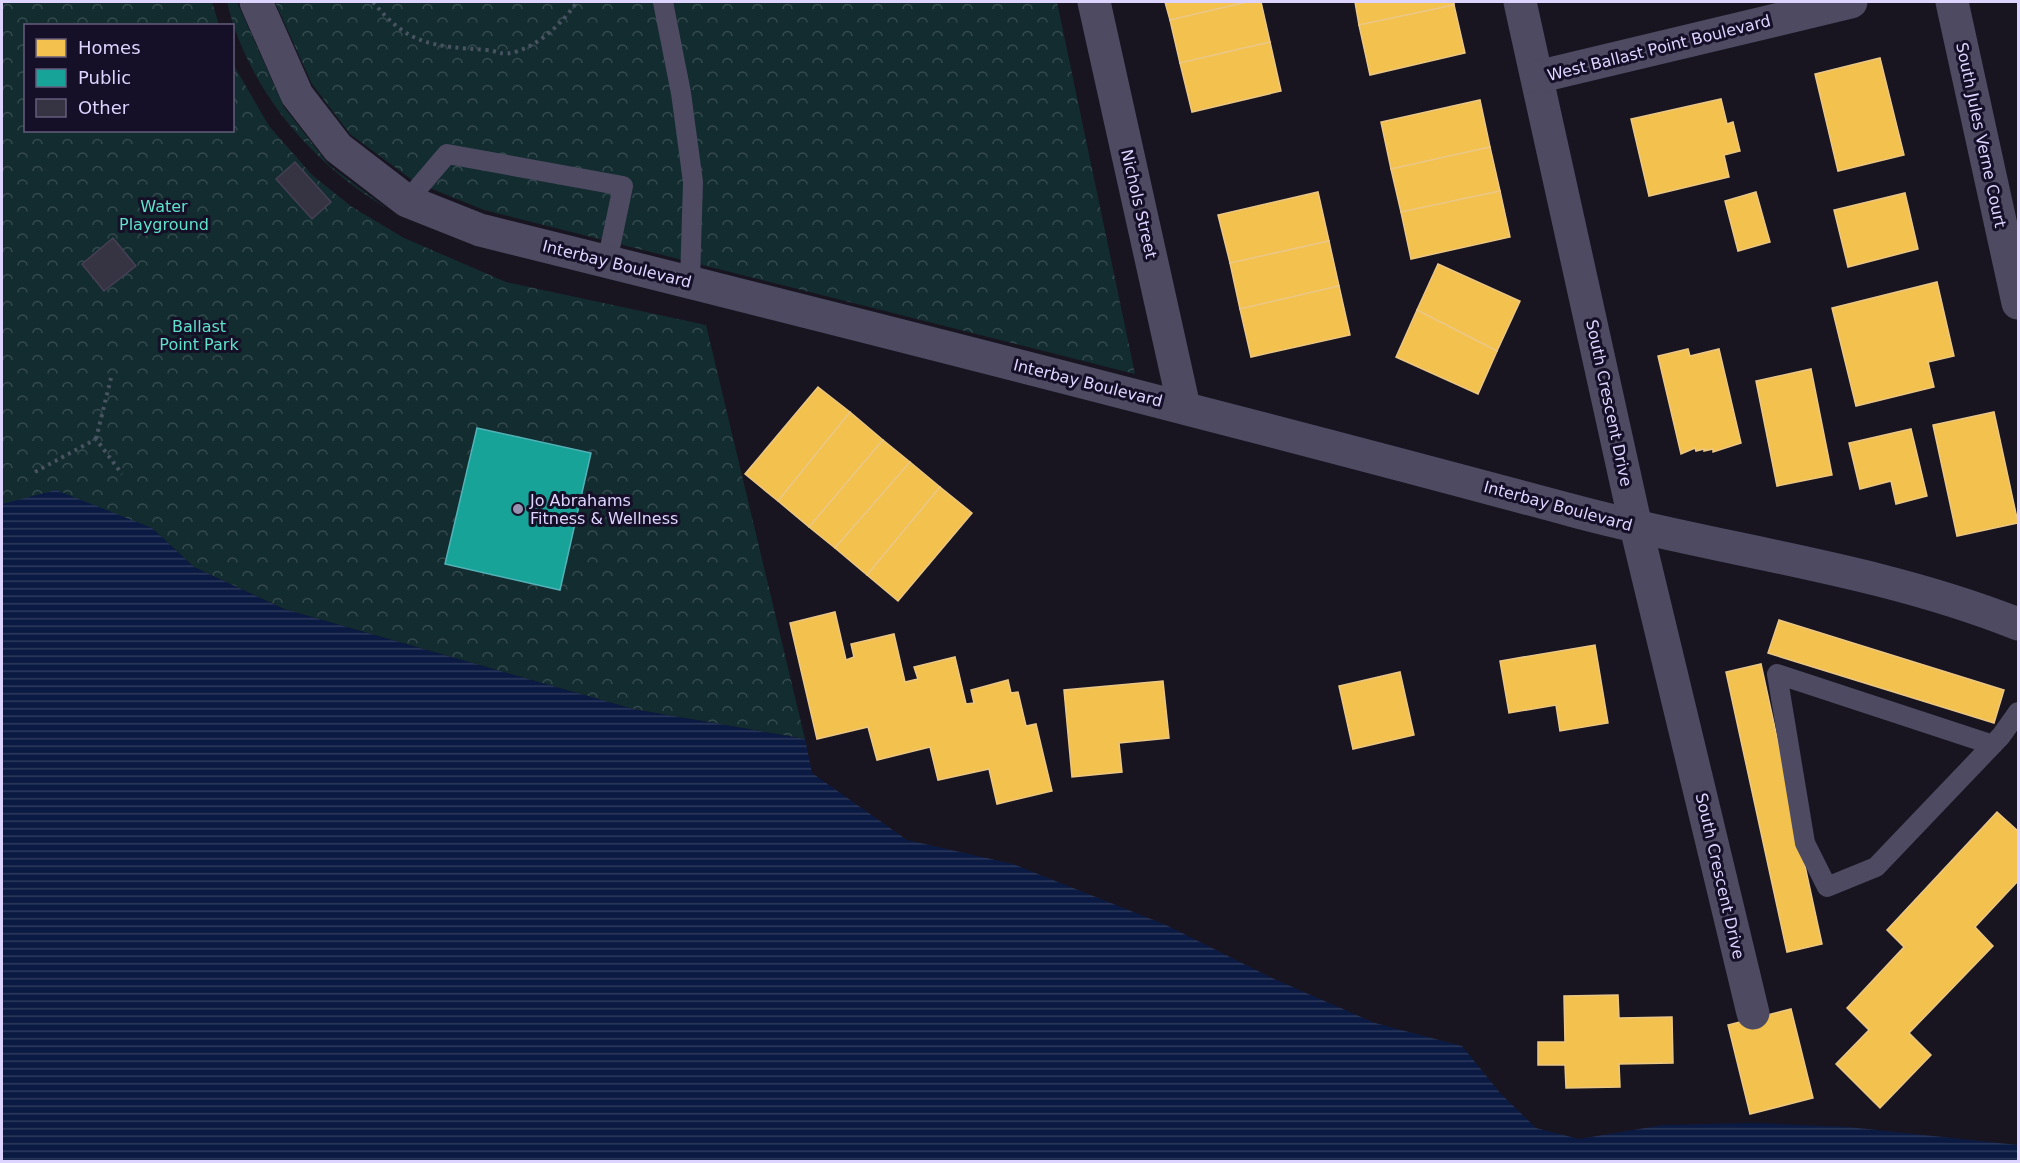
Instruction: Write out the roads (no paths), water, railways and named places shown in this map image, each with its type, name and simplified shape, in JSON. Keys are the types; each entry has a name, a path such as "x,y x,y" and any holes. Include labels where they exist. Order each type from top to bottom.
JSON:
{"street":[{"name":"Interbay Boulevard","path":"256,2 297,95 338,148 407,201 480,230 1184,407 1636,527 1862,574 1975,607 2019,624"},
{"name":"Nichols Street","path":"1094,2 1184,407"},
{"name":"South Crescent Drive","path":"1520,2 1636,527 1753,1013"},
{"name":"West Ballast Point Boulevard","path":"1537,77 1851,2"},
{"name":"South Jules Verne Court","path":"1952,2 2019,303"}],"lane":[{"path":"663,2 681,93 693,182 690,282"},
{"path":"407,201 447,154 623,186 607,261"},
{"path":"1993,745 1777,674 1805,843 1827,887 1876,867 1993,745 2019,712"}],"water":[{"path":"56,490 152,528 194,567 284,609 633,709 805,739 812,773 907,840 1013,864 1166,925 1272,978 1375,1023 1462,1046 1501,1094 1536,1128 1579,1139 1663,1125 1754,1123 1848,1127 2018,1145 2018,1161 2,1161 2,504"}],"place":[{"name":"Jo Abrahams Fitness & Wellness","path":"518,509"}],"park label":[{"name":"Water Playground","path":"164,215"},
{"name":"Ballast Point Park","path":"199,335"}]}
